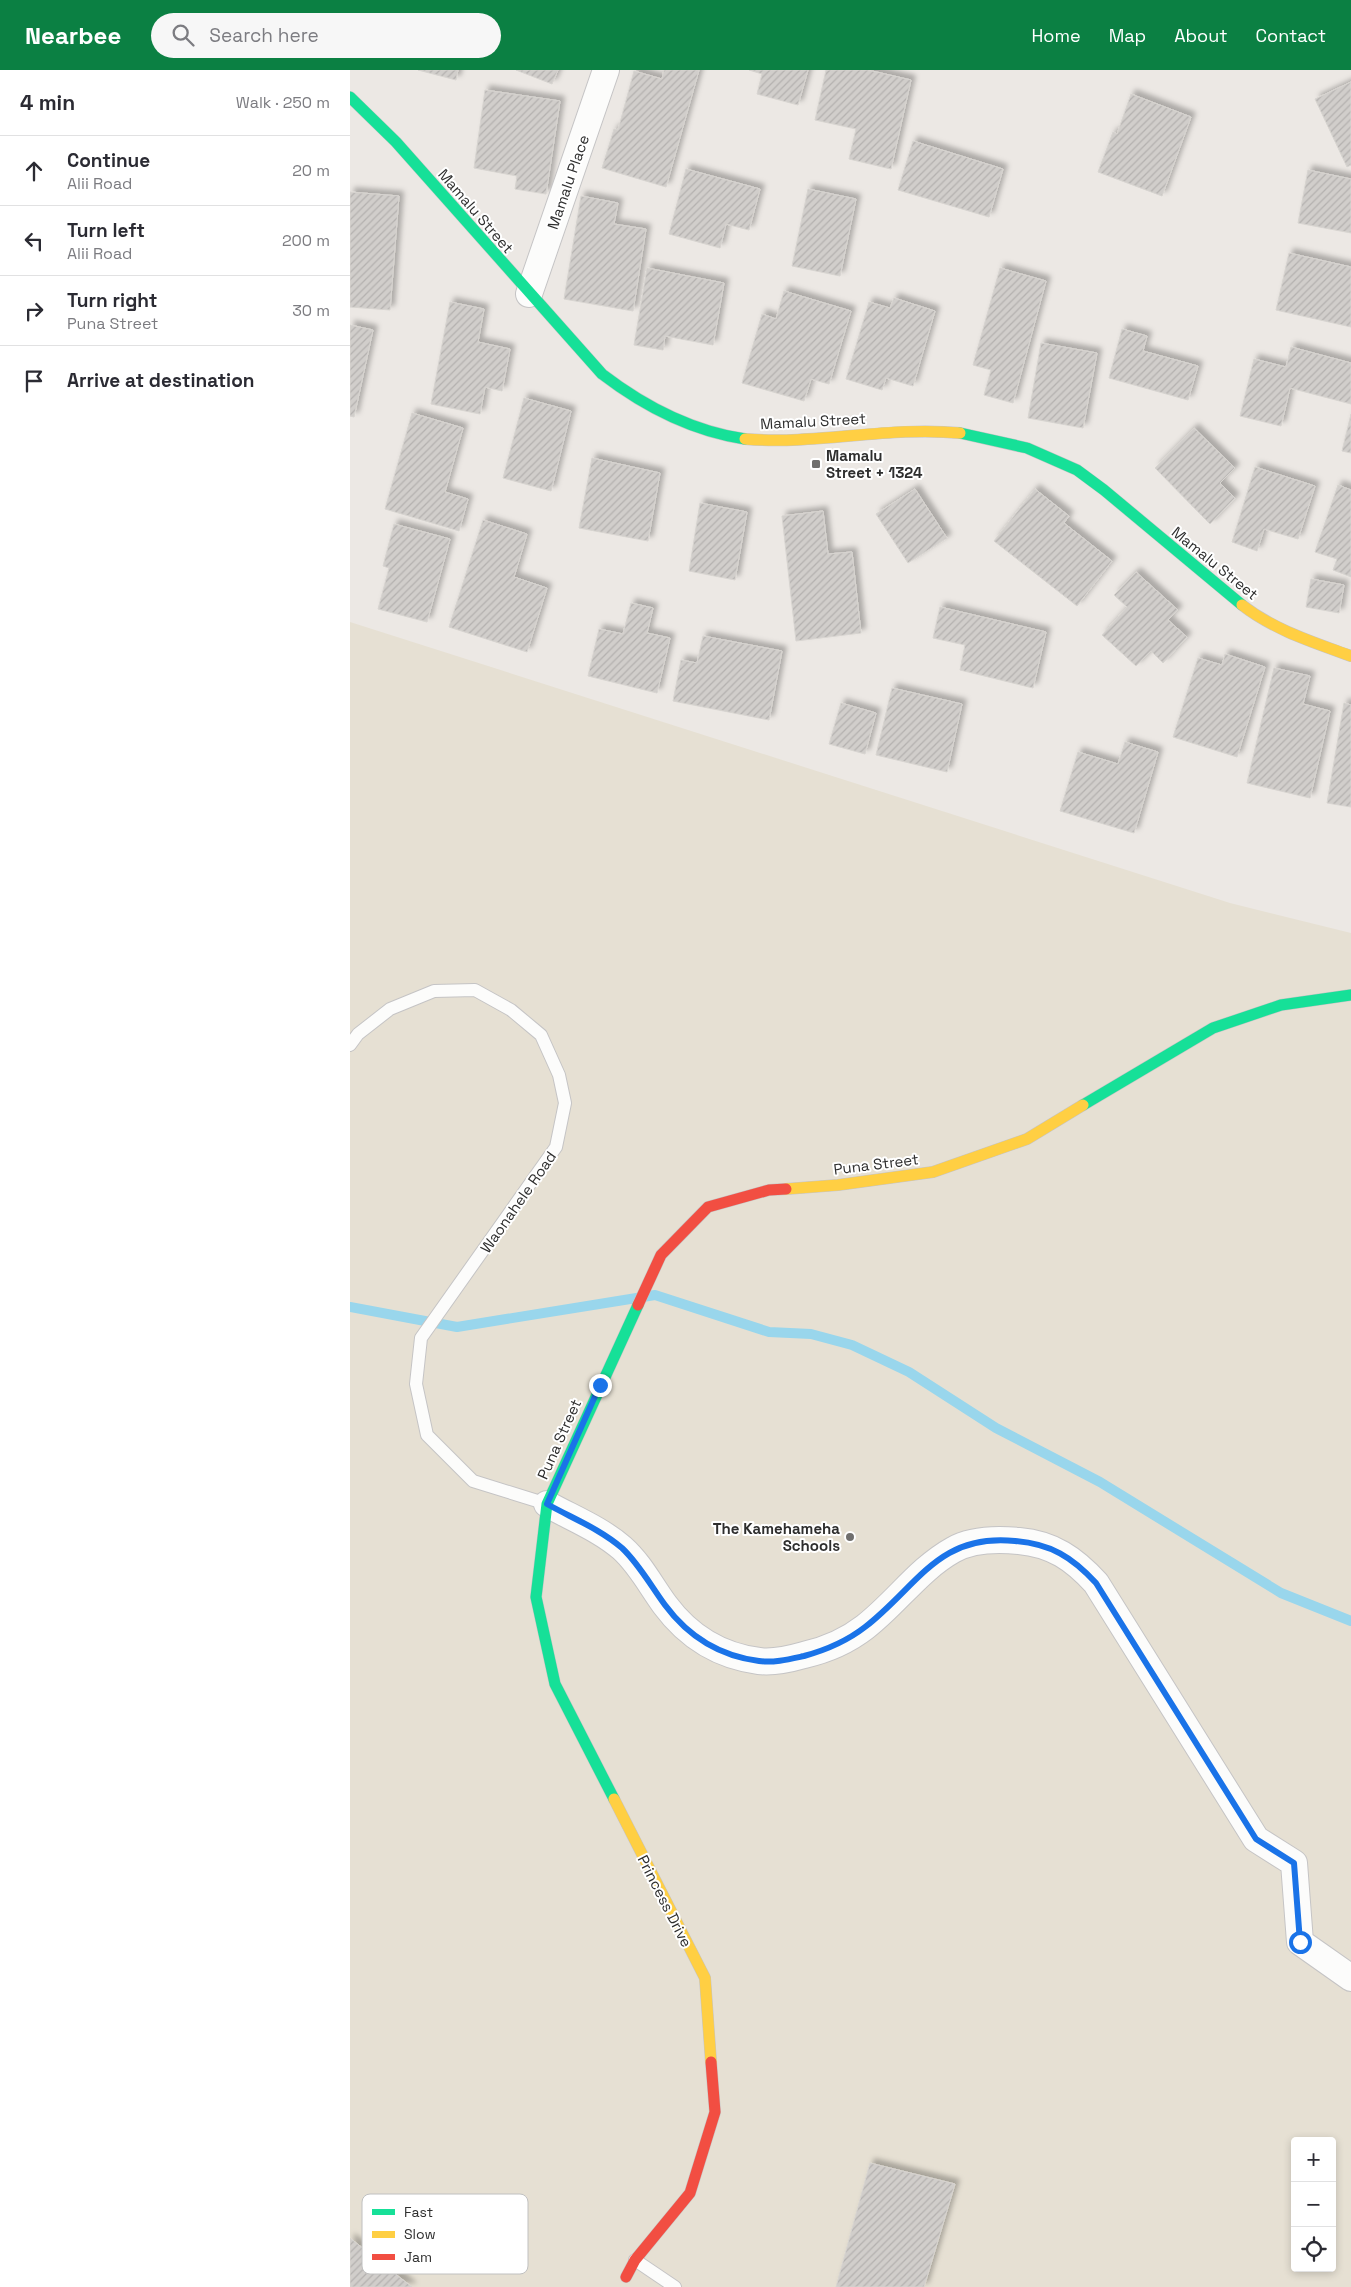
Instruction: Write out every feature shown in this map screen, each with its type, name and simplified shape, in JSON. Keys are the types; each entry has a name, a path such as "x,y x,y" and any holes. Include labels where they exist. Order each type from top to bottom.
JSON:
{"street":[{"name":"Mamalu Place","path":"529,294 606,70"},
{"name":"Mamalu Street","path":"350,97 396,142 597,369 626,394 656,411 699,429 730,438 766,441 911,430 936,430 1002,440 1060,462 1102,489 1255,615 1290,634 1351,656"},
{"name":"Puna Street","path":"547,1504 661,1255 708,1207 769,1190 838,1185 933,1172 1027,1139 1213,1028 1280,1005 1351,995"},
{"path":"547,1504 606,1535 623,1549 683,1627 705,1644 733,1655 760,1661 788,1660 841,1642 865,1628 931,1565 954,1549 980,1541 1006,1540 1030,1542 1057,1550 1078,1564 1096,1583 1256,1839 1294,1863 1300,1942 1351,1978"},
{"name":"Princess Drive","path":"547,1504 536,1597 555,1684 705,1978 715,2112 690,2193 635,2260 626,2277"}],"lane":[{"name":"Waonahele Road","path":"350,1045 358,1034 390,1009 434,991 475,990 511,1010 541,1036 559,1075 565,1103 556,1147 421,1338 416,1384 427,1435 473,1482 547,1504"},
{"path":"635,2260 675,2287"},
{"name":"Princess Drive","path":"616,2287 626,2277"}],"shaded area":[{"name":"The Kamehameha Schools","path":"350,622 1230,903 1351,933 1351,2287 350,2287"}],"building":[{"path":"418,70 458,70 456,80"},
{"path":"516,70 558,70 552,84"},
{"path":"664,70 699,70 666,187 602,168 614,129 618,130 634,71 662,79"},
{"path":"749,70 808,70 798,105 757,94 762,74"},
{"path":"826,70 868,70 911,80 891,169 849,159 856,129 815,120"},
{"path":"1351,82 1351,165 1347,167 1315,99"},
{"path":"485,90 560,101 546,194 515,189 517,176 474,168"},
{"path":"1131,94 1191,117 1162,196 1098,172 1113,132 1117,134"},
{"path":"913,141 1003,169 989,217 898,190"},
{"path":"686,169 760,189 749,230 726,224 720,248 669,234"},
{"path":"1308,170 1351,179 1351,233 1298,223"},
{"path":"808,189 856,199 840,276 792,266"},
{"path":"350,192 399,196 390,310 350,307"},
{"path":"581,196 618,203 614,224 646,229 633,311 564,299"},
{"path":"1289,253 1351,267 1351,327 1276,310"},
{"path":"647,268 724,283 713,345 665,336 663,350 634,345"},
{"path":"1000,268 1046,281 1013,403 984,395 991,370 973,365"},
{"path":"784,291 851,311 829,384 811,379 804,401 742,383 762,314 776,319"},
{"path":"894,298 935,311 913,386 886,378 882,390 846,379 869,302 890,308"},
{"path":"450,302 484,309 478,342 510,349 502,391 485,387 480,414 431,404"},
{"path":"350,325 373,330 354,417 350,416"},
{"path":"1122,329 1147,336 1143,351 1198,366 1188,400 1109,378"},
{"path":"1041,343 1097,353 1083,428 1028,418"},
{"path":"1291,347 1351,363 1351,404 1290,388 1281,426 1240,416 1254,359 1286,367"},
{"path":"524,398 571,411 551,491 503,478"},
{"path":"412,413 463,428 445,492 468,499 459,531 385,509"},
{"path":"1351,414 1351,453 1342,451"},
{"path":"1194,428 1235,468 1220,483 1235,498 1210,524 1155,468"},
{"path":"592,458 660,473 648,541 579,528"},
{"path":"1255,467 1315,486 1298,539 1264,529 1257,551 1232,542"},
{"path":"1338,485 1351,490 1351,577 1333,570 1337,559 1315,552"},
{"path":"915,489 947,538 908,563 876,514"},
{"path":"1035,489 1069,516 1064,523 1112,561 1077,606 994,541"},
{"path":"700,503 747,512 735,580 689,571"},
{"path":"823,511 828,554 852,552 861,633 796,641 782,516"},
{"path":"483,520 527,534 514,577 547,588 527,652 449,627"},
{"path":"394,524 450,539 427,622 378,609 389,568 383,566"},
{"path":"1136,572 1178,610 1168,620 1187,637 1163,663 1151,651 1136,666 1102,635 1127,607 1114,595"},
{"path":"1311,579 1344,585 1339,613 1306,607"},
{"path":"631,603 653,608 647,633 670,638 657,693 588,676 599,629 623,634"},
{"path":"940,607 1046,632 1033,688 960,670 965,645 933,638"},
{"path":"703,636 782,651 769,720 673,701 681,660 697,663"},
{"path":"1225,654 1265,667 1237,757 1173,737 1198,658 1222,665"},
{"path":"1274,668 1310,676 1303,704 1330,711 1310,798 1247,783"},
{"path":"892,688 962,704 947,772 876,755"},
{"path":"841,703 876,713 865,754 829,744"},
{"path":"1344,703 1351,705 1351,807 1327,803"},
{"path":"1125,742 1158,752 1134,833 1060,811 1078,752 1118,764"},
{"path":"870,2163 955,2184 924,2287 836,2287"},
{"path":"350,2238 362,2247 362,2274 396,2274 412,2287 350,2287"}],"waterway":[{"path":"350,1307 457,1327 655,1295 769,1332 811,1334 852,1345 909,1372 996,1428 1100,1482 1281,1593 1351,1621"}],"traffic: fast":[{"path":"350,97 396,142 602,374 635,397 669,416 706,430 745,439"},
{"path":"960,433 1027,448 1077,470 1104,490 1242,605"},
{"path":"1083,1105 1213,1028 1281,1005 1351,995"},
{"path":"614,1799 555,1684 536,1597 547,1504 638,1305"}],"traffic: slow":[{"path":"745,439 799,440 933,431 960,433"},
{"path":"1242,605 1267,622 1351,656"},
{"path":"786,1189 838,1185 933,1172 1027,1139 1083,1105"},
{"path":"614,1799 705,1978 711,2062"}],"traffic: jam":[{"path":"638,1305 661,1255 708,1207 769,1190 786,1189"},
{"path":"626,2277 635,2260 690,2193 715,2112 711,2062"}],"place":[{"name":"Mamalu Street + 1324","path":"816,464"},
{"name":"The Kamehameha Schools","path":"850,1537"}],"route":[{"path":"600,1385 547,1504 574,1520 606,1535 637,1564 665,1605 683,1627 705,1644 733,1655 760,1661 788,1660 841,1642 865,1628 931,1565 954,1549 980,1541 1006,1540 1030,1542 1057,1550 1078,1564 1096,1583 1256,1839 1294,1863 1300,1942"}]}
